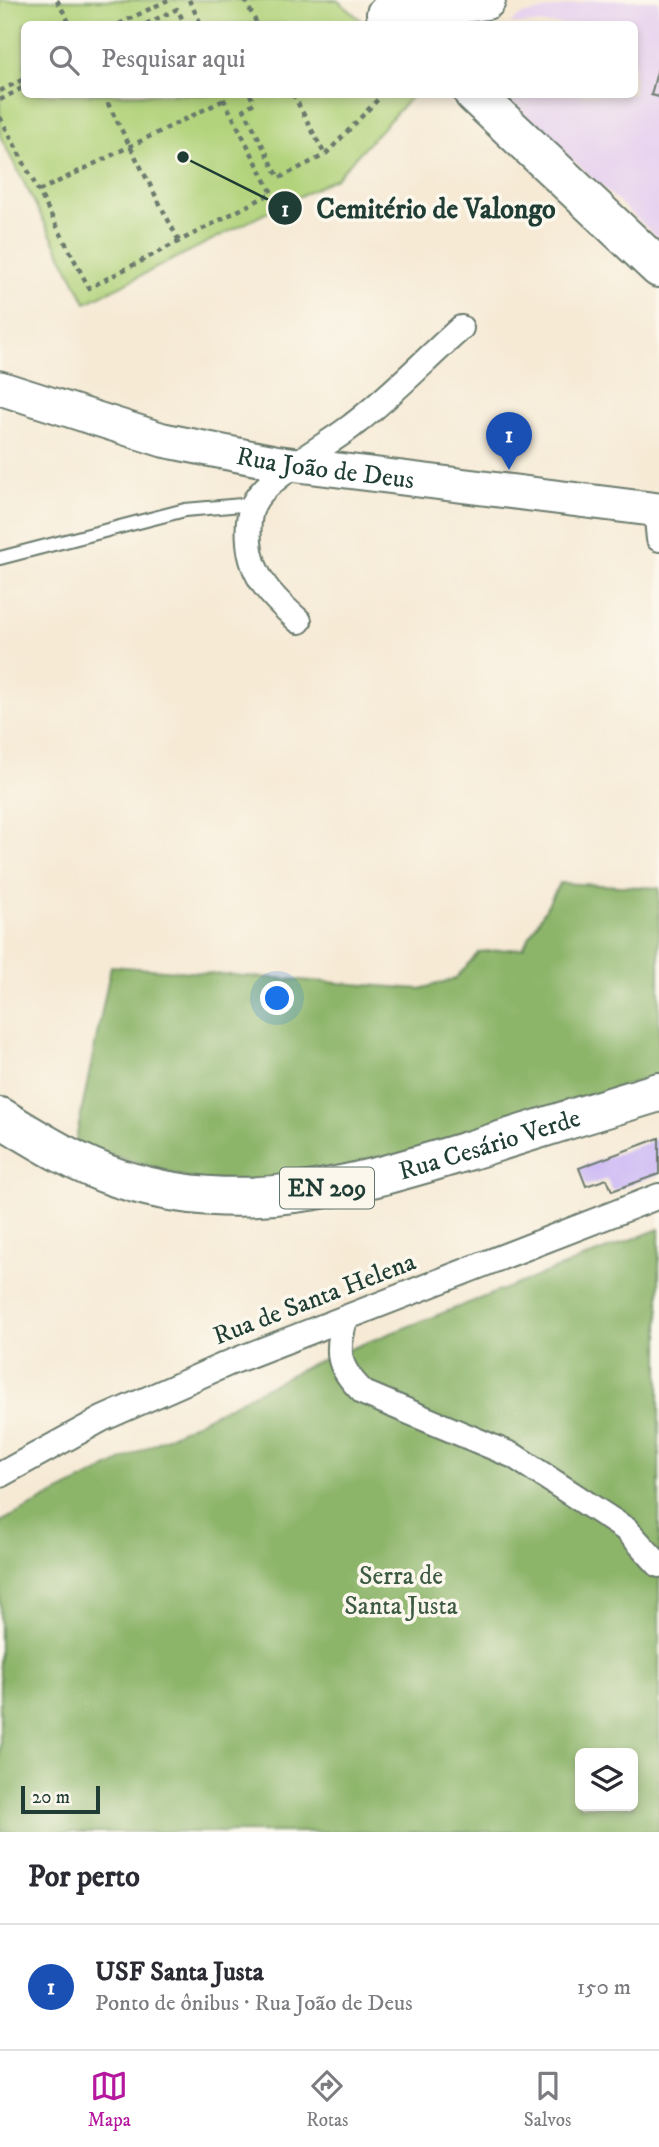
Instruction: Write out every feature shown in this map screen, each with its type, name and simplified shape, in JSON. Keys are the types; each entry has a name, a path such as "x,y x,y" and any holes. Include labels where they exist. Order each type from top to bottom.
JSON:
{"main road":[{"path":"385,13 486,0"},
{"path":"468,21 486,0"},
{"path":"478,98 659,268"},
{"name":"Rua Cesário Verde","path":"0,1117 36,1139 117,1178 191,1195 239,1199 289,1196 373,1180 659,1092"}],"street":[{"path":"299,621 274,600 260,579 250,556 248,529 253,504 269,486 354,425 461,328"},
{"name":"Rua João de Deus","path":"0,388 163,440 296,465 658,519"},
{"name":"Rua de Santa Helena","path":"0,1475 102,1419 229,1363 659,1196"},
{"path":"345,1320 340,1339 340,1358 346,1376 364,1393 514,1456 627,1530 659,1565"}],"lane":[{"path":"0,558 185,510 253,504"}],"path":[{"path":"57,0 68,21"},
{"path":"125,21 167,0"},
{"path":"189,0 200,21"},
{"path":"245,0 256,21"},
{"path":"152,21 177,9 183,21"},
{"path":"0,91 21,80"},
{"path":"0,100 21,89"},
{"path":"105,98 179,241"},
{"path":"39,191 130,147 220,98"},
{"path":"0,117 89,288 272,193 223,98"},
{"path":"252,98 254,103 244,109 279,178 325,155 379,98"},
{"path":"295,98 325,155"}],"shaded area":[{"path":"593,0 659,0 659,239 505,98 638,98 638,21 514,21 521,15"}],"green space":[{"path":"0,0 337,0 362,21 21,21 21,98 410,98 336,178 86,303 0,136"},
{"path":"560,883 659,888 659,1075 364,1166 289,1179 204,1183 75,1144 111,966 420,989 455,979 479,952 523,948"},
{"name":"Serra de Santa Justa","path":"659,1229 659,1832 0,1832 0,1522 314,1363"}],"building":[{"path":"659,68 659,97 651,95"},
{"path":"659,1138 659,1174 612,1191 607,1179 586,1186 579,1168"}],"place":[{"name":"Cemitério de Valongo","path":"183,157"},
{"name":"USF Santa Justa","path":"509,470"}]}
